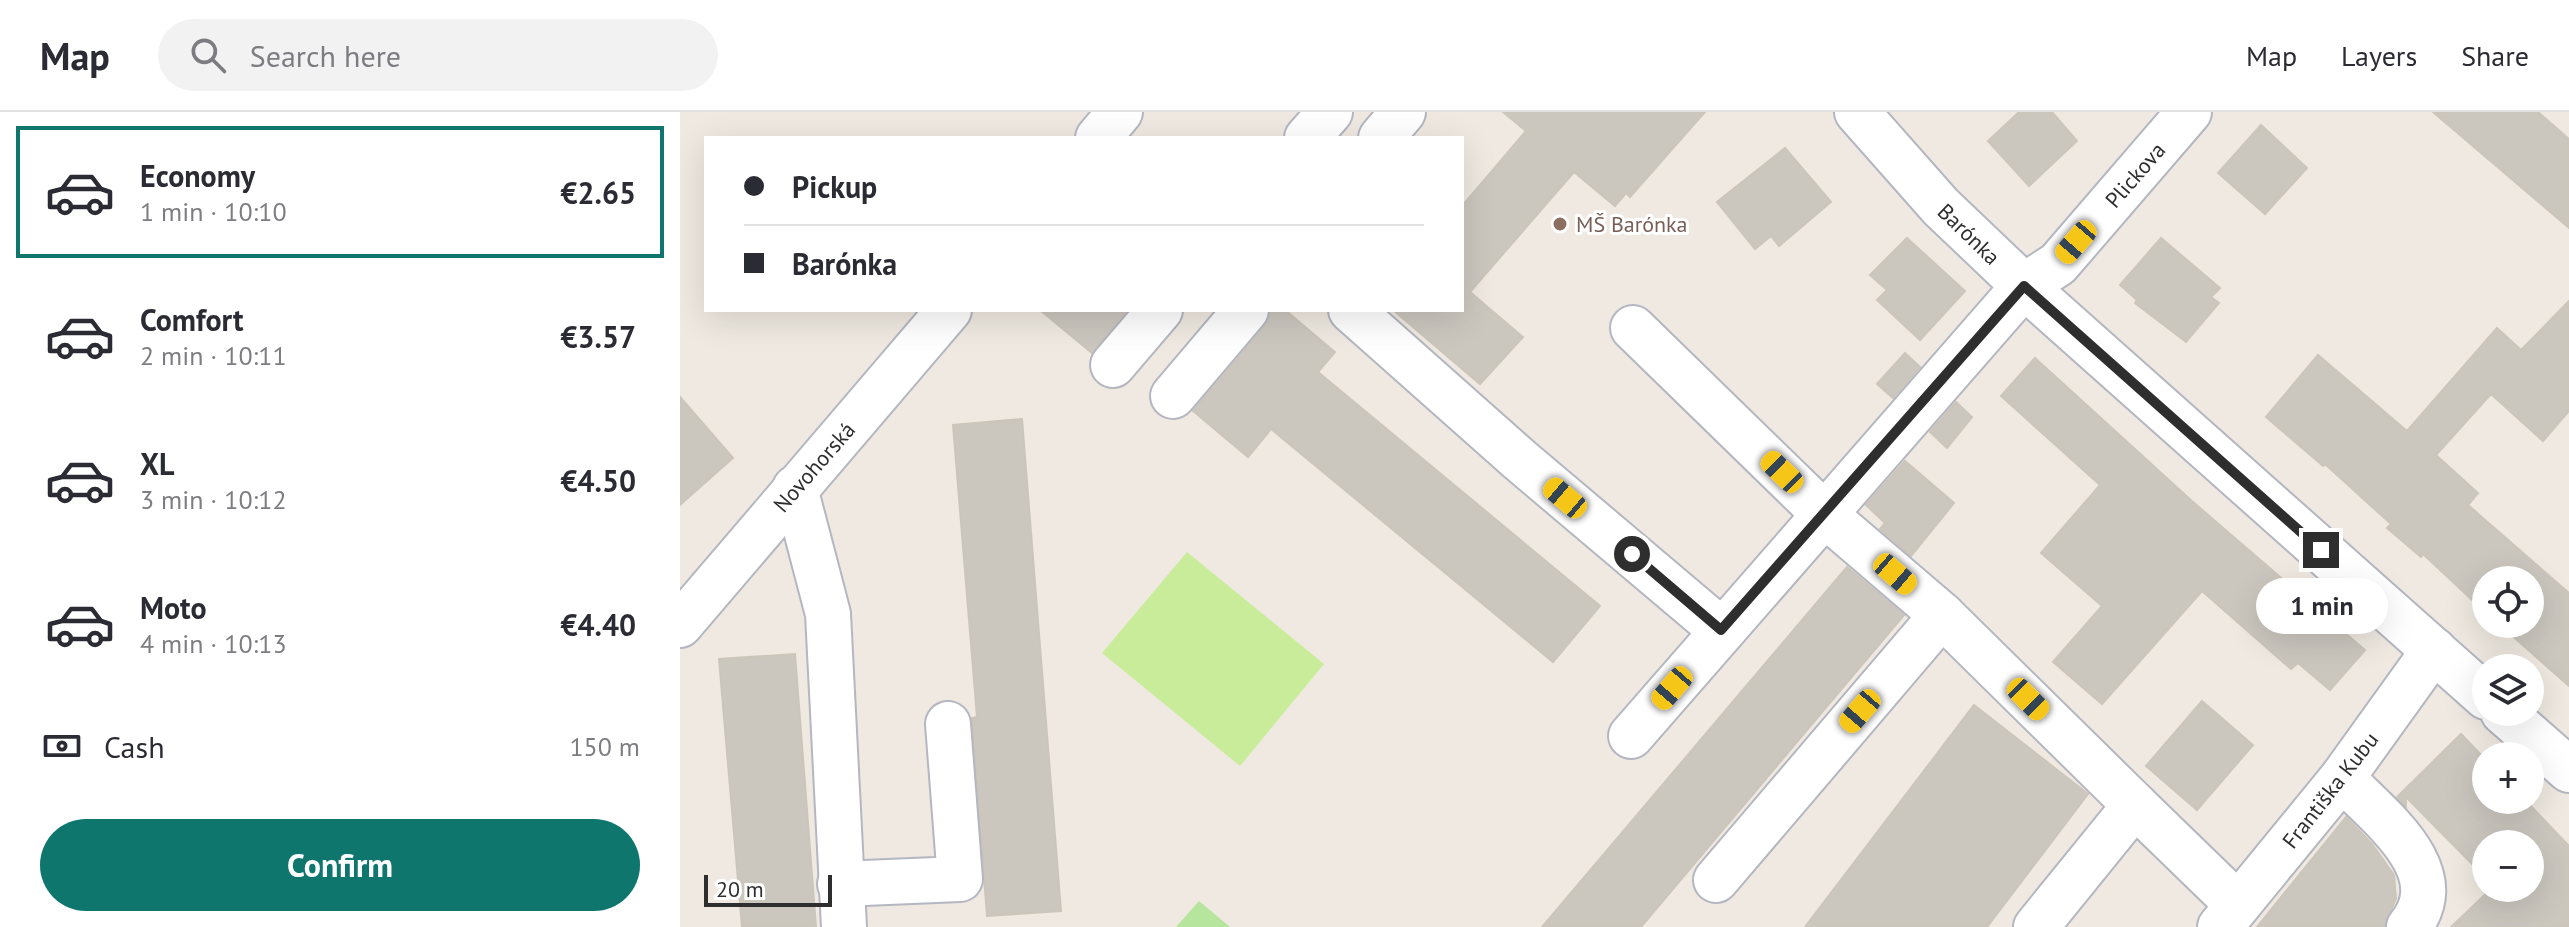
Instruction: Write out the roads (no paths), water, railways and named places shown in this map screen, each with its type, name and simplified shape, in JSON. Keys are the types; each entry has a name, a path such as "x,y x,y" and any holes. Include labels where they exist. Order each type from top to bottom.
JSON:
{"street":[{"path":"1100,136 1120,112"},
{"path":"1309,136 1330,112"},
{"path":"1383,136 1403,112"},
{"name":"Barónka","path":"1857,112 1941,207 2024,286 2472,684"},
{"name":"Plickova","path":"1631,736 2024,286 2058,264 2189,112"},
{"name":"Novohorská","path":"680,625 947,312"},
{"path":"1113,365 1158,312"},
{"path":"1173,396 1244,312"},
{"path":"1353,312 1520,460 1721,630"},
{"path":"1633,328 1824,514 1942,615 2135,805 2229,916"},
{"path":"795,488 828,614 844,927"},
{"path":"1716,880 1942,615"},
{"name":"Františka Kubu","path":"2229,916 2342,778 2434,650"},
{"path":"840,884 961,896 948,724"},
{"path":"2519,726 2569,770"},
{"path":"2342,778 2418,859 2425,887 2415,919 2409,927"},
{"path":"2036,927 2135,805"}],"place":[{"name":"MŠ Barónka","path":"1560,224"}]}
